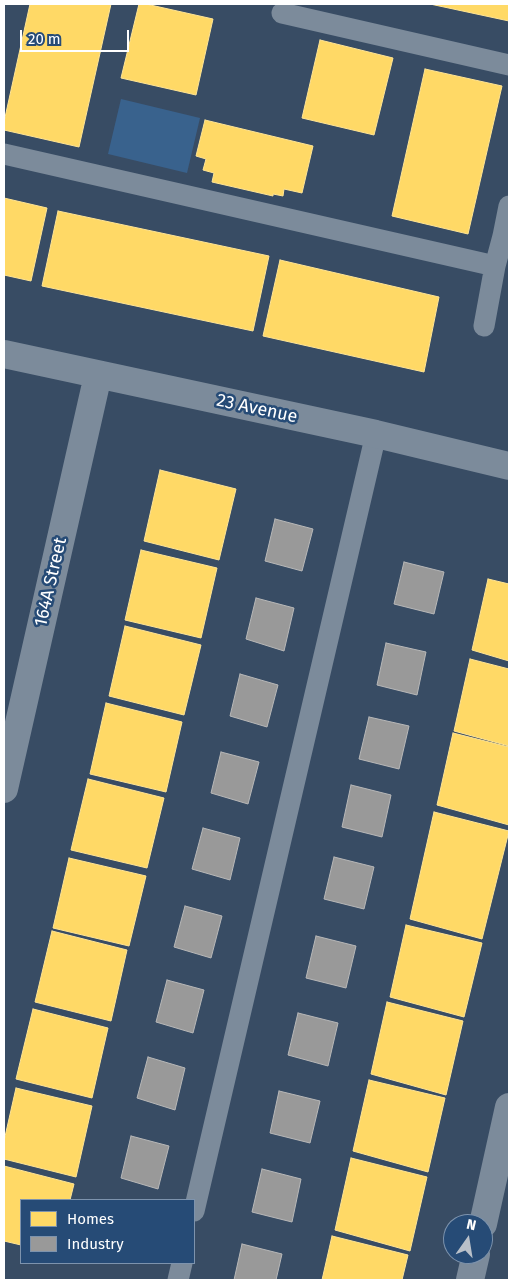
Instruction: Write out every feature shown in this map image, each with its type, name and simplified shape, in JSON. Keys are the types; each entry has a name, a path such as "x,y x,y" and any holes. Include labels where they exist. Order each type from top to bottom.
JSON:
{"street":[{"name":"23 Avenue","path":"4,354 376,434 509,466"},
{"name":"164A Street","path":"4,789 98,374"},
{"path":"485,1214 509,1107"},
{"path":"470,1280 474,1264"}],"lane":[{"path":"282,13 509,65"},
{"path":"4,154 495,266"},
{"path":"484,326 509,206"},
{"path":"195,1207 376,434"},
{"path":"178,1280 182,1264"}],"shaded area":[{"path":"121,99 200,118 187,173 108,154"}],"building: Homes":[{"path":"30,4 111,4 79,147 4,130 4,122"},
{"path":"139,4 213,19 196,95 121,78"},
{"path":"430,4 509,4 509,21"},
{"path":"320,40 393,58 374,135 302,118"},
{"path":"425,69 502,86 468,234 392,216"},
{"path":"205,120 313,146 302,193 284,189 283,196 273,194 273,196 212,182 214,173 203,170 206,159 196,156"},
{"path":"4,198 47,208 31,281 4,275"},
{"path":"58,211 269,256 253,331 42,286"},
{"path":"280,260 439,297 424,372 263,336"},
{"path":"160,470 236,489 219,560 144,541"},
{"path":"141,550 217,568 201,638 125,620"},
{"path":"488,579 509,584 509,661 472,650"},
{"path":"125,626 201,645 184,715 109,696"},
{"path":"470,659 509,669 509,746 454,731"},
{"path":"106,703 182,722 166,792 90,774"},
{"path":"453,733 509,747 509,825 437,805"},
{"path":"88,779 164,798 147,868 71,850"},
{"path":"434,812 509,831 482,939 410,919"},
{"path":"69,858 146,876 129,946 53,928"},
{"path":"406,925 482,943 464,1017 390,997"},
{"path":"52,931 127,950 111,1021 35,1002"},
{"path":"387,1002 463,1021 446,1095 371,1074"},
{"path":"33,1009 108,1028 92,1098 16,1079"},
{"path":"369,1080 445,1098 428,1172 353,1151"},
{"path":"16,1088 92,1106 76,1177 4,1159 4,1141"},
{"path":"351,1158 427,1177 410,1251 335,1230"},
{"path":"4,1166 74,1184 70,1199 20,1199 20,1245 4,1241"},
{"path":"332,1236 408,1255 402,1280 322,1280"}],"building: Industry":[{"path":"275,519 313,529 302,571 265,561"},
{"path":"404,562 444,572 434,614 394,604"},
{"path":"256,598 294,608 284,651 246,639"},
{"path":"386,643 426,652 417,695 377,685"},
{"path":"240,674 278,685 267,727 230,716"},
{"path":"369,717 409,726 399,769 359,759"},
{"path":"221,752 259,762 248,804 211,793"},
{"path":"351,785 391,795 382,837 342,827"},
{"path":"203,828 240,838 230,880 192,869"},
{"path":"334,857 374,867 364,909 324,899"},
{"path":"185,906 222,916 211,958 174,947"},
{"path":"316,936 356,946 346,988 306,978"},
{"path":"167,980 204,990 193,1033 156,1022"},
{"path":"298,1013 338,1023 328,1066 288,1055"},
{"path":"148,1057 185,1068 175,1110 137,1098"},
{"path":"279,1091 320,1101 310,1143 270,1133"},
{"path":"131,1136 169,1146 158,1189 121,1178"},
{"path":"262,1169 301,1179 292,1222 252,1212"},
{"path":"242,1244 282,1254 276,1280 234,1280"}]}
